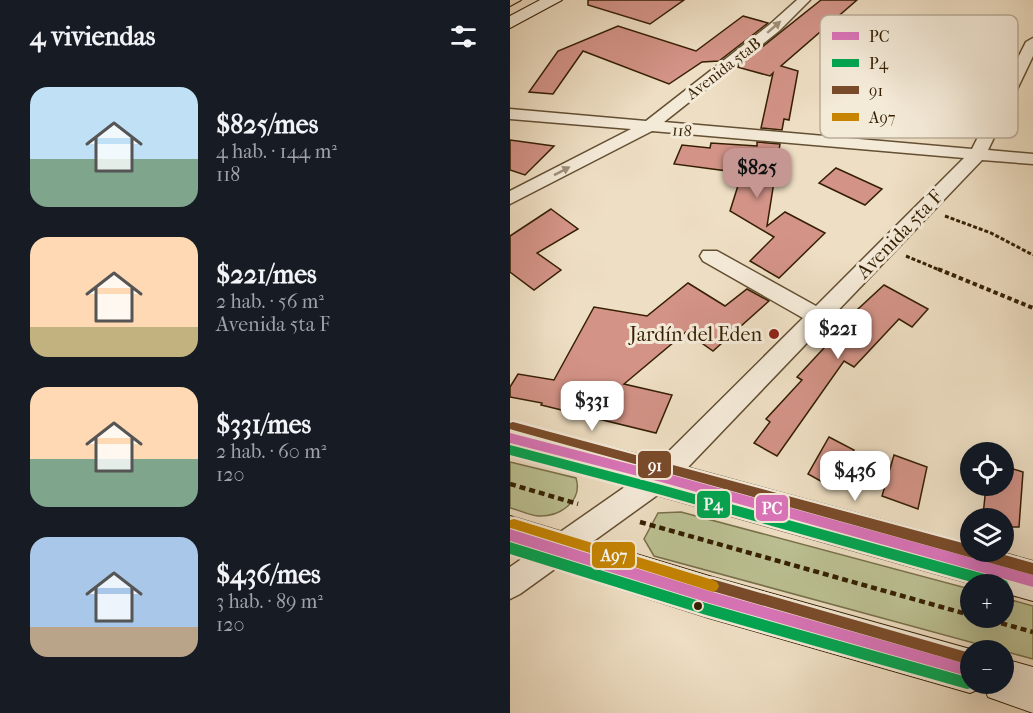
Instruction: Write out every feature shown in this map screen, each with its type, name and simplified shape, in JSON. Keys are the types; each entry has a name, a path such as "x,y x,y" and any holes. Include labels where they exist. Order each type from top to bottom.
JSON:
{"main road":[{"path":"510,23 553,0"},
{"path":"510,438 661,477 1033,581"},
{"path":"510,535 709,597 960,668"},
{"path":"1014,684 1033,690"}],"street":[{"name":"Avenida 5taB","path":"510,198 648,127 774,28 804,0"},
{"name":"Avenida 5ta F","path":"1018,72 1033,42"},
{"name":"118","path":"510,114 1033,159"},
{"name":"Avenida 5ta F","path":"510,585 661,477 977,155 985,138"},
{"path":"710,256 818,317"}],"path":[{"path":"924,208 991,233 1033,255"},
{"path":"885,248 1033,308"},
{"path":"510,484 608,515 960,612"},
{"path":"1014,627 1033,632"}],"green space":[{"path":"510,462 576,478 576,494 573,500 562,510 546,516 510,508"},
{"path":"681,512 960,586 960,628 1014,628 1014,601 1033,606 1033,659 1014,654 1014,640 963,640 654,556 644,539 658,513"}],"building":[{"path":"588,0 684,0 650,24 588,5"},
{"path":"821,0 857,0 840,15 820,15 820,32 781,66 798,71 789,120 784,119 782,130 761,128 773,73 770,76 737,67"},
{"path":"743,16 768,23 719,61 702,62 669,84 583,51 553,94 529,92 558,51 618,26 696,51"},
{"path":"510,140 554,146 525,175 510,170"},
{"path":"757,142 780,144 767,226 785,212 825,233 779,278 750,261 774,237 730,211 742,173 674,164 682,145 710,148 711,143 757,146"},
{"path":"836,168 882,189 865,205 819,183"},
{"path":"551,209 578,229 537,253 561,270 534,290 510,272 510,236"},
{"path":"688,283 725,306 747,289 769,301 713,351 686,332 624,384 672,395 656,433 541,405 542,403 510,397 510,387 518,374 554,380 594,307 647,316"},
{"path":"884,285 928,309 912,327 899,319 854,367 844,361 777,456 754,443 770,422 766,419 802,380 797,377 836,335 832,333"},
{"path":"829,437 854,450 833,488 808,474"},
{"path":"894,455 927,467 918,509 882,496"},
{"path":"1014,469 1023,472 1019,527 1014,527 1014,508 984,508 985,496 1014,496"}],"transit line":[{"name":"91","path":"513,426 960,548"},
{"name":"PC","path":"510,438 661,477 1033,581"},
{"name":"P4","path":"510,450 963,574"},
{"name":"A97","path":"514,524 713,586"},
{"name":"PC","path":"510,535 709,597 960,668"},
{"name":"P4","path":"510,548 706,609 960,681"},
{"name":"91","path":"1009,562 1033,569"},
{"name":"91","path":"712,585 960,656"}],"place":[{"name":"Jardín del Eden","path":"774,334"}]}
